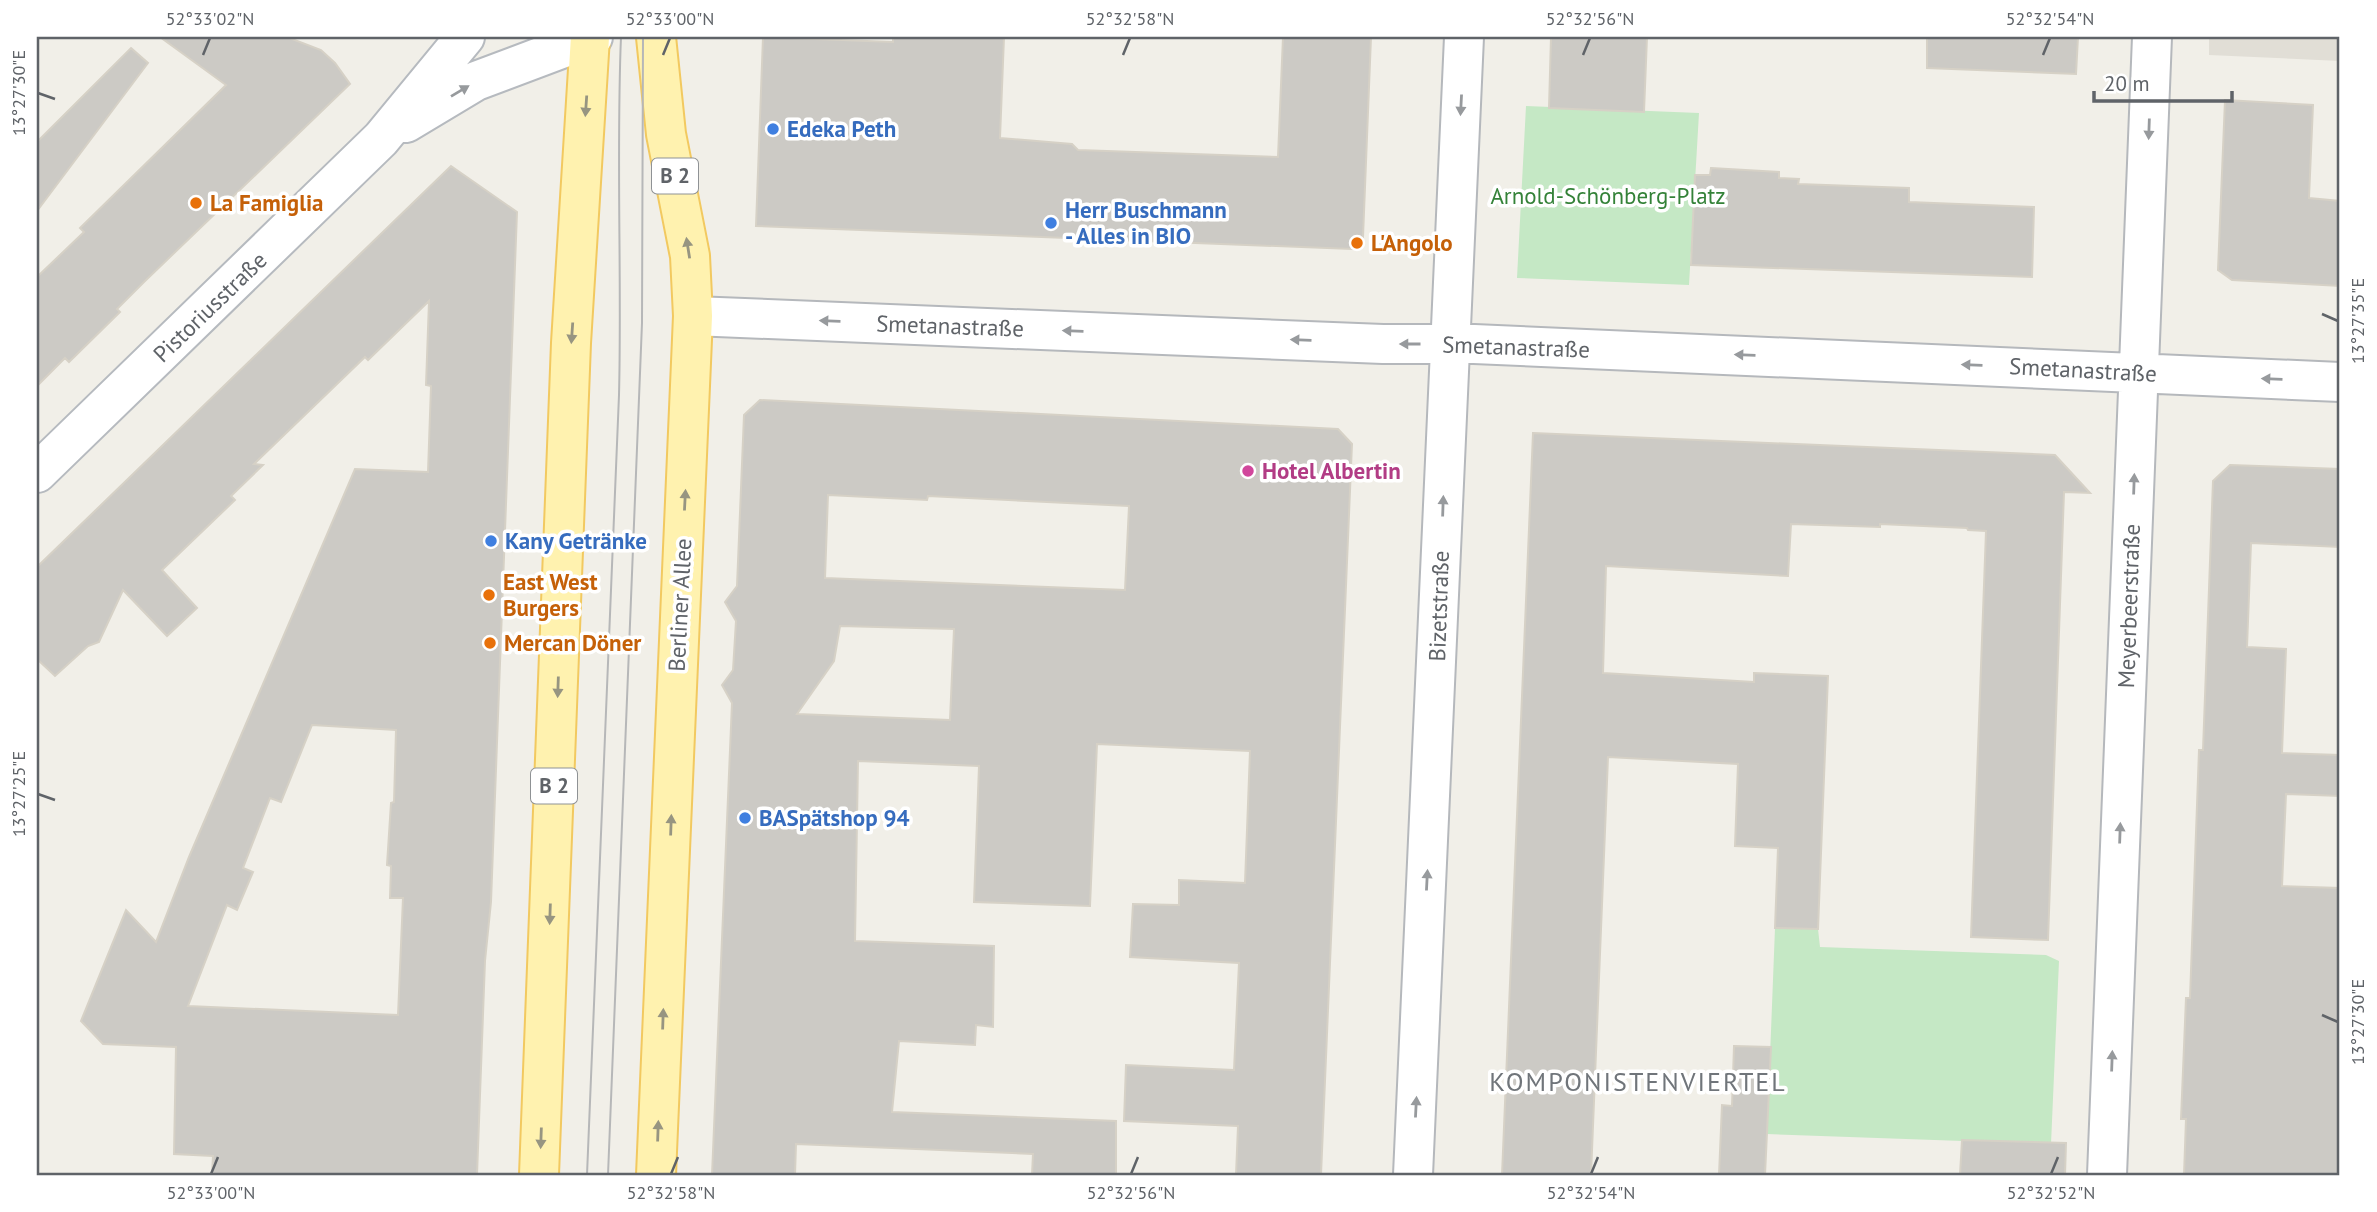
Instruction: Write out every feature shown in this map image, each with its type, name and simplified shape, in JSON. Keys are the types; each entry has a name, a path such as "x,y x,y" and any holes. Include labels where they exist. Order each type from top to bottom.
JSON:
{"main road":[{"name":"B 2","path":"539,1175 571,343 591,37"},
{"name":"Berliner Allee","path":"656,37 666,134 690,256 693,316 656,1175"}],"street":[{"name":"Pistoriusstraße","path":"380,139 476,81 591,37"},
{"name":"Bizetstraße","path":"1413,1175 1464,37"},
{"name":"Meyerbeerstraße","path":"2106,1175 2152,37"},
{"name":"Pistoriusstraße","path":"37,473 380,139 460,38"},
{"name":"Smetanastraße","path":"693,316 2138,371 2187,376 2340,382"}],"shaded area":[{"path":"2209,37 2340,37 2340,61 2209,55"}],"green space":[{"name":"Arnold-Schönberg-Platz","path":"1526,106 1699,113 1689,285 1517,278"},
{"path":"1775,928 1818,929 1820,947 2046,955 2059,961 2051,1144 1767,1134"}],"building":[{"path":"160,37 287,37 321,50 335,63 350,84 144,282 117,309 120,312 69,362 65,358 37,386 37,277 84,232 80,228 226,85"},
{"path":"763,37 893,42 893,37 1004,37 1000,138 1072,144 1078,150 1278,157 1283,37 1371,37 1363,237 1352,249 756,226"},
{"path":"1551,37 1647,37 1644,112 1549,108"},
{"path":"1927,37 2078,37 2076,74 1927,68"},
{"path":"131,48 148,63 37,211 37,142"},
{"path":"2225,100 2313,105 2309,198 2340,201 2340,286 2232,280 2218,270"},
{"path":"451,166 517,212 491,902 485,961 477,1175 212,1175 213,1156 174,1154 176,1047 103,1044 81,1021 126,910 156,942 189,857 355,469 428,472 431,386 426,385 429,301 368,360 365,357 254,464 263,465 231,496 235,500 162,570 197,608 167,636 123,590 99,642 88,646 55,676 37,659 37,567","holes":["312,725 396,730 394,802 391,803 387,865 391,866 390,898 403,898 398,1015 188,1006 227,905 237,910 253,872 243,868 270,798 281,802"]},
{"path":"1711,168 1779,172 1779,178 1799,179 1798,184 1909,188 1909,202 2034,207 2032,277 1691,265 1695,175 1710,175"},
{"path":"760,400 1338,429 1352,444 1321,1175 1236,1175 1238,1126 1124,1121 1126,1065 1234,1070 1239,963 1130,957 1133,904 1179,905 1179,880 1245,883 1250,751 1097,744 1090,906 974,902 979,766 858,761 855,941 994,946 993,1027 976,1025 975,1045 899,1041 892,1112 1116,1121 1116,1175 1032,1175 1033,1154 796,1144 795,1175 712,1175 732,703 722,685 733,670 736,621 725,602 737,586 744,415","holes":["828,495 927,500 928,496 1129,506 1125,590 825,578","840,626 954,629 950,720 797,714 834,661"]},
{"path":"1533,433 2055,455 2090,493 2064,492 2048,940 1971,937 1986,531 1880,524 1880,527 1791,524 1788,576 1606,566 1603,673 1754,682 1754,673 1828,676 1818,929 1775,928 1778,848 1735,846 1738,764 1608,757 1591,1175 1502,1175"},
{"path":"2230,465 2340,469 2340,547 2251,543 2247,647 2286,649 2282,753 2340,755 2340,796 2286,794 2282,886 2340,888 2340,1175 2184,1175 2186,1119 2181,1119 2186,998 2190,998 2199,750 2203,750 2213,481"},
{"path":"1734,1046 1771,1047 1765,1175 1719,1175 1722,1105 1732,1106"},
{"path":"1962,1140 2066,1143 2065,1175 1960,1175"}],"tram line":[{"path":"587,1175 619,395 621,37"},
{"path":"608,1175 642,323 643,37"}],"place":[{"name":"Edeka Peth","path":"773,129"},
{"name":"La Famiglia","path":"196,203"},
{"name":"Herr Buschmann - Alles in BIO","path":"1051,223"},
{"name":"L'Angolo","path":"1357,243"},
{"name":"Hotel Albertin","path":"1248,471"},
{"name":"Kany Getränke","path":"491,541"},
{"name":"East West Burgers","path":"489,595"},
{"name":"Mercan Döner","path":"490,643"},
{"name":"BASpätshop 94","path":"745,818"}],"district":[{"name":"KOMPONISTENVIERTEL","path":"1638,1082"}]}
